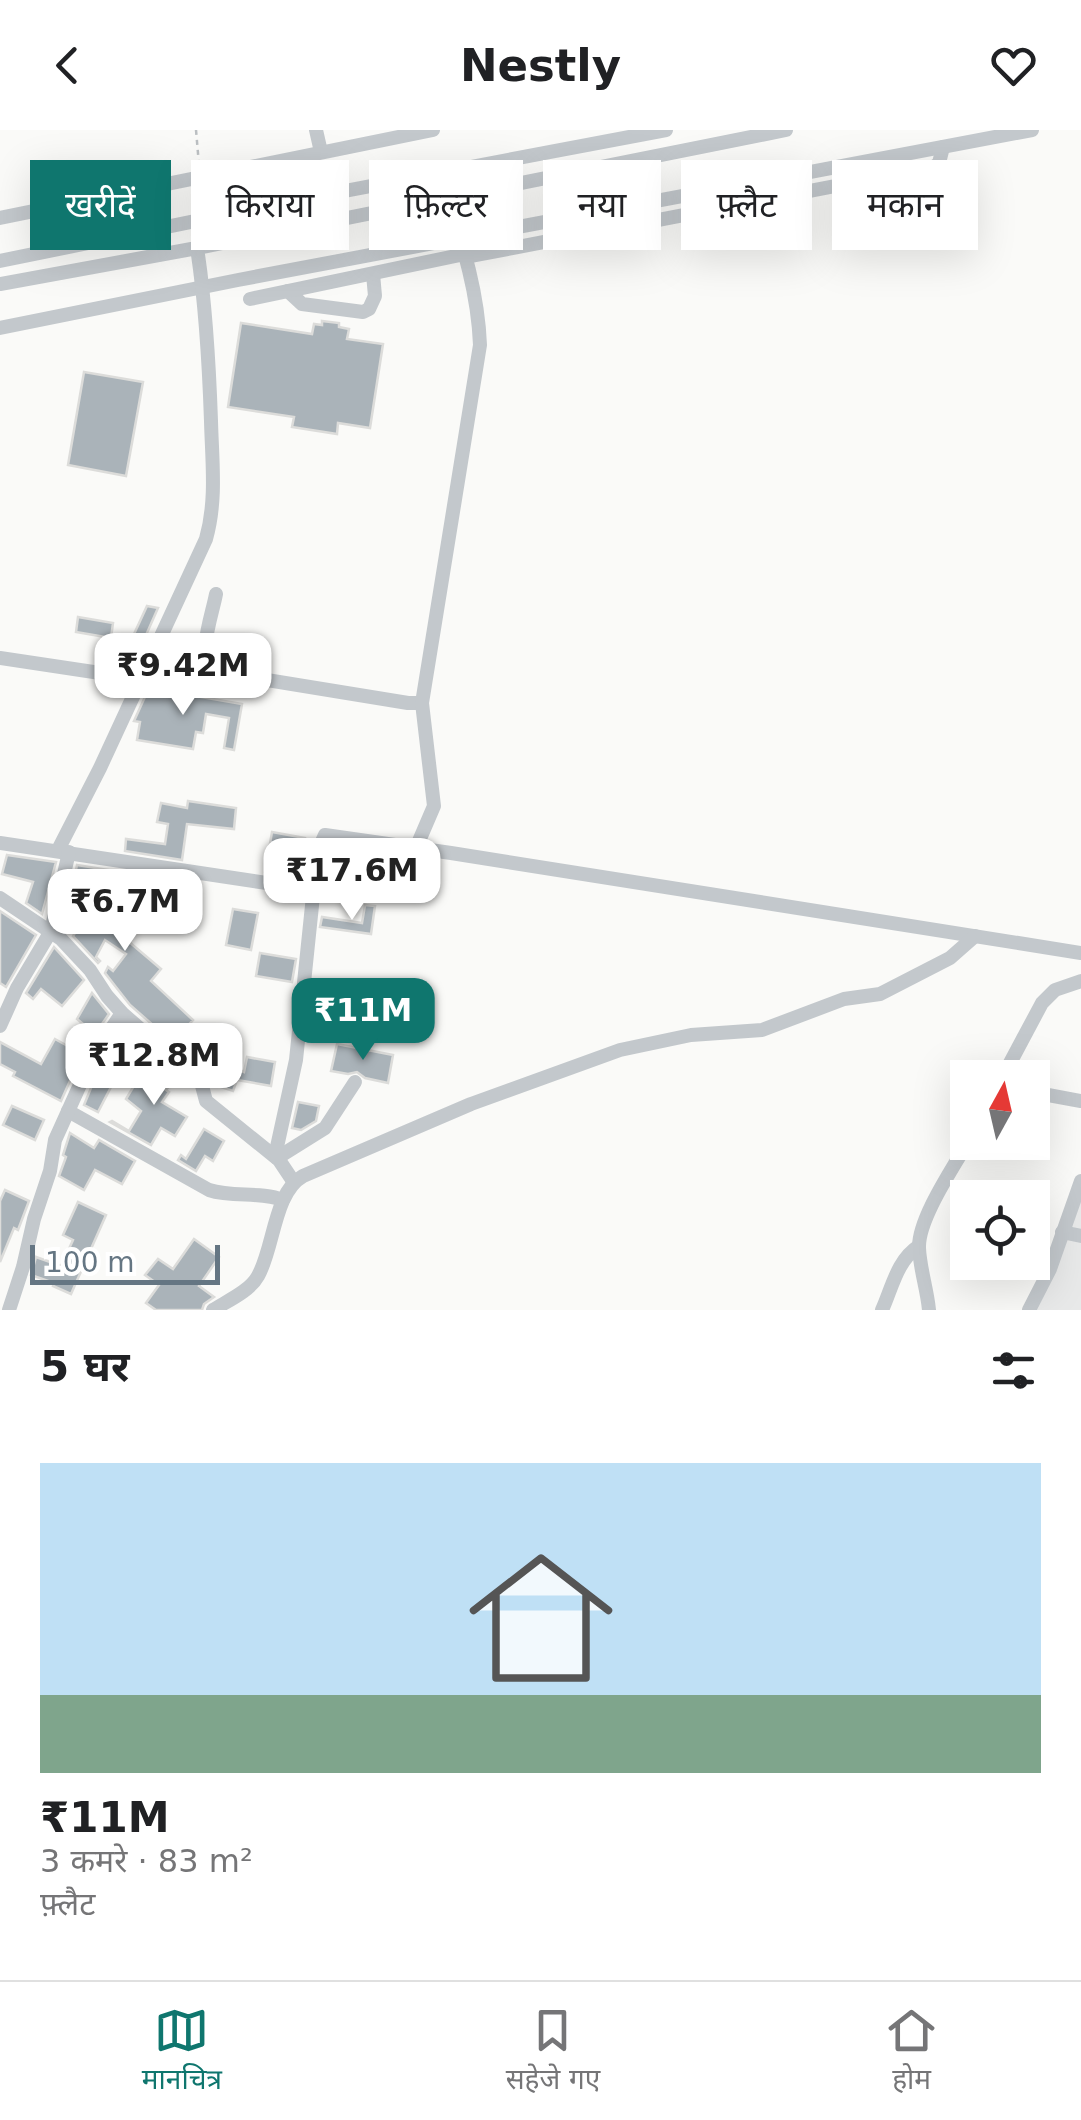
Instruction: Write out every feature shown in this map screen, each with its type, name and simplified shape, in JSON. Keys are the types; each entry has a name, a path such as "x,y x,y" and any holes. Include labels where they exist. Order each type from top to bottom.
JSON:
{"street":[{"path":"316,130 321,152"},
{"path":"281,160 432,130"},
{"path":"349,191 666,130"},
{"path":"523,184 786,130"},
{"path":"523,226 1032,130"},
{"path":"250,299 934,166 940,163 943,146"},
{"path":"0,218 191,178"},
{"path":"0,261 191,221"},
{"path":"0,284 191,249"},
{"path":"0,1026 51,931 64,851 206,538 212,509 210,411 197,250"},
{"path":"0,328 397,250"},
{"path":"416,848 432,814 434,799 422,703 480,345 478,313 463,250"},
{"path":"288,292 302,304 364,312 370,310 375,296 373,274"},
{"path":"216,594 206,648 206,664 212,671 422,703"},
{"path":"0,658 140,678"},
{"path":"276,1157 296,1060 314,890 325,836 1081,953"},
{"path":"0,843 314,890"},
{"path":"0,898 51,931 90,970 122,1013 202,1082 209,1105 276,1157 294,1181"},
{"path":"219,1309 257,1279 294,1181 471,1104 620,1050 691,1035 762,1030 844,999 880,994 950,958 975,936"},
{"path":"1012,1060 1048,996 1081,981"},
{"path":"9,1310 50,1171 52,1150 93,1056 122,1013"},
{"path":"276,1157 326,1128 356,1082"},
{"path":"1050,1095 1081,1101"},
{"path":"68,1110 214,1192 284,1200"},
{"path":"929,1310 920,1236 958,1160"},
{"path":"1029,1310 1050,1268 1081,1181"},
{"path":"1062,1232 1081,1236"},
{"path":"882,1310 906,1258 919,1246"}],"path":[{"path":"196,130 199,160"}],"shaded area":[{"path":"1081,1201 1081,1310 1036,1310"}],"building":[{"path":"322,321 349,329 347,339 383,344 370,428 338,423 337,434 292,427 294,417 228,407 241,323 312,334 314,324 322,325"},
{"path":"84,372 143,382 126,476 68,465"},
{"path":"147,606 158,608 139,651 128,647"},
{"path":"78,617 113,623 111,638 76,632"},
{"path":"149,688 242,704 234,750 224,748 229,718 206,714 203,733 196,732 193,749 137,740 140,722 134,721"},
{"path":"188,801 236,808 234,829 187,824 182,860 125,851 126,839 165,844 168,824 157,822 161,803 187,808"},
{"path":"272,832 305,838 298,877 265,872"},
{"path":"7,855 56,862 42,914 26,903 33,882 2,874"},
{"path":"77,865 108,870 93,900 115,914 124,917 133,891 148,896 128,941 161,969 151,981 193,1020 170,1040 130,1005 105,973 108,967 113,971 126,954 105,940 96,957 98,963 73,936 77,930 73,928 89,898 72,888"},
{"path":"365,905 375,906 371,934 320,927 322,917 362,923"},
{"path":"233,909 258,913 251,950 226,945"},
{"path":"0,911 36,935 6,987 0,983"},
{"path":"54,947 84,980 62,1006 41,989 33,999 26,993"},
{"path":"260,953 296,959 292,982 256,976"},
{"path":"324,982 340,985 334,1018 318,1016"},
{"path":"92,993 109,1014 95,1034 77,1019"},
{"path":"55,1039 82,1054 61,1101 13,1076 15,1072 0,1064 0,1042 41,1064"},
{"path":"337,1044 393,1055 388,1083 357,1072 331,1071"},
{"path":"114,1045 128,1054 98,1112 84,1105 102,1061"},
{"path":"190,1054 196,1059 200,1055 208,1062 212,1057 244,1072 247,1057 275,1062 271,1086 237,1080 233,1091 212,1084 208,1074 188,1057"},
{"path":"164,1066 177,1076 162,1102 187,1117 175,1136 161,1128 151,1145 110,1122 129,1131 141,1111 126,1099 138,1079 149,1086"},
{"path":"298,1102 319,1106 316,1121 301,1130 292,1128"},
{"path":"12,1106 44,1120 35,1140 3,1125"},
{"path":"204,1129 224,1141 213,1161 205,1156 196,1171 178,1160 181,1155 186,1159"},
{"path":"70,1133 94,1148 99,1140 135,1161 122,1184 95,1170 84,1190 59,1176"},
{"path":"5,1190 29,1201 0,1262 0,1201"},
{"path":"78,1202 106,1215 71,1294 31,1275 36,1257 61,1266 73,1240 63,1235"},
{"path":"194,1239 219,1257 199,1286 214,1297 202,1310 156,1310 146,1303 159,1285 145,1275 158,1259 173,1269"}]}
